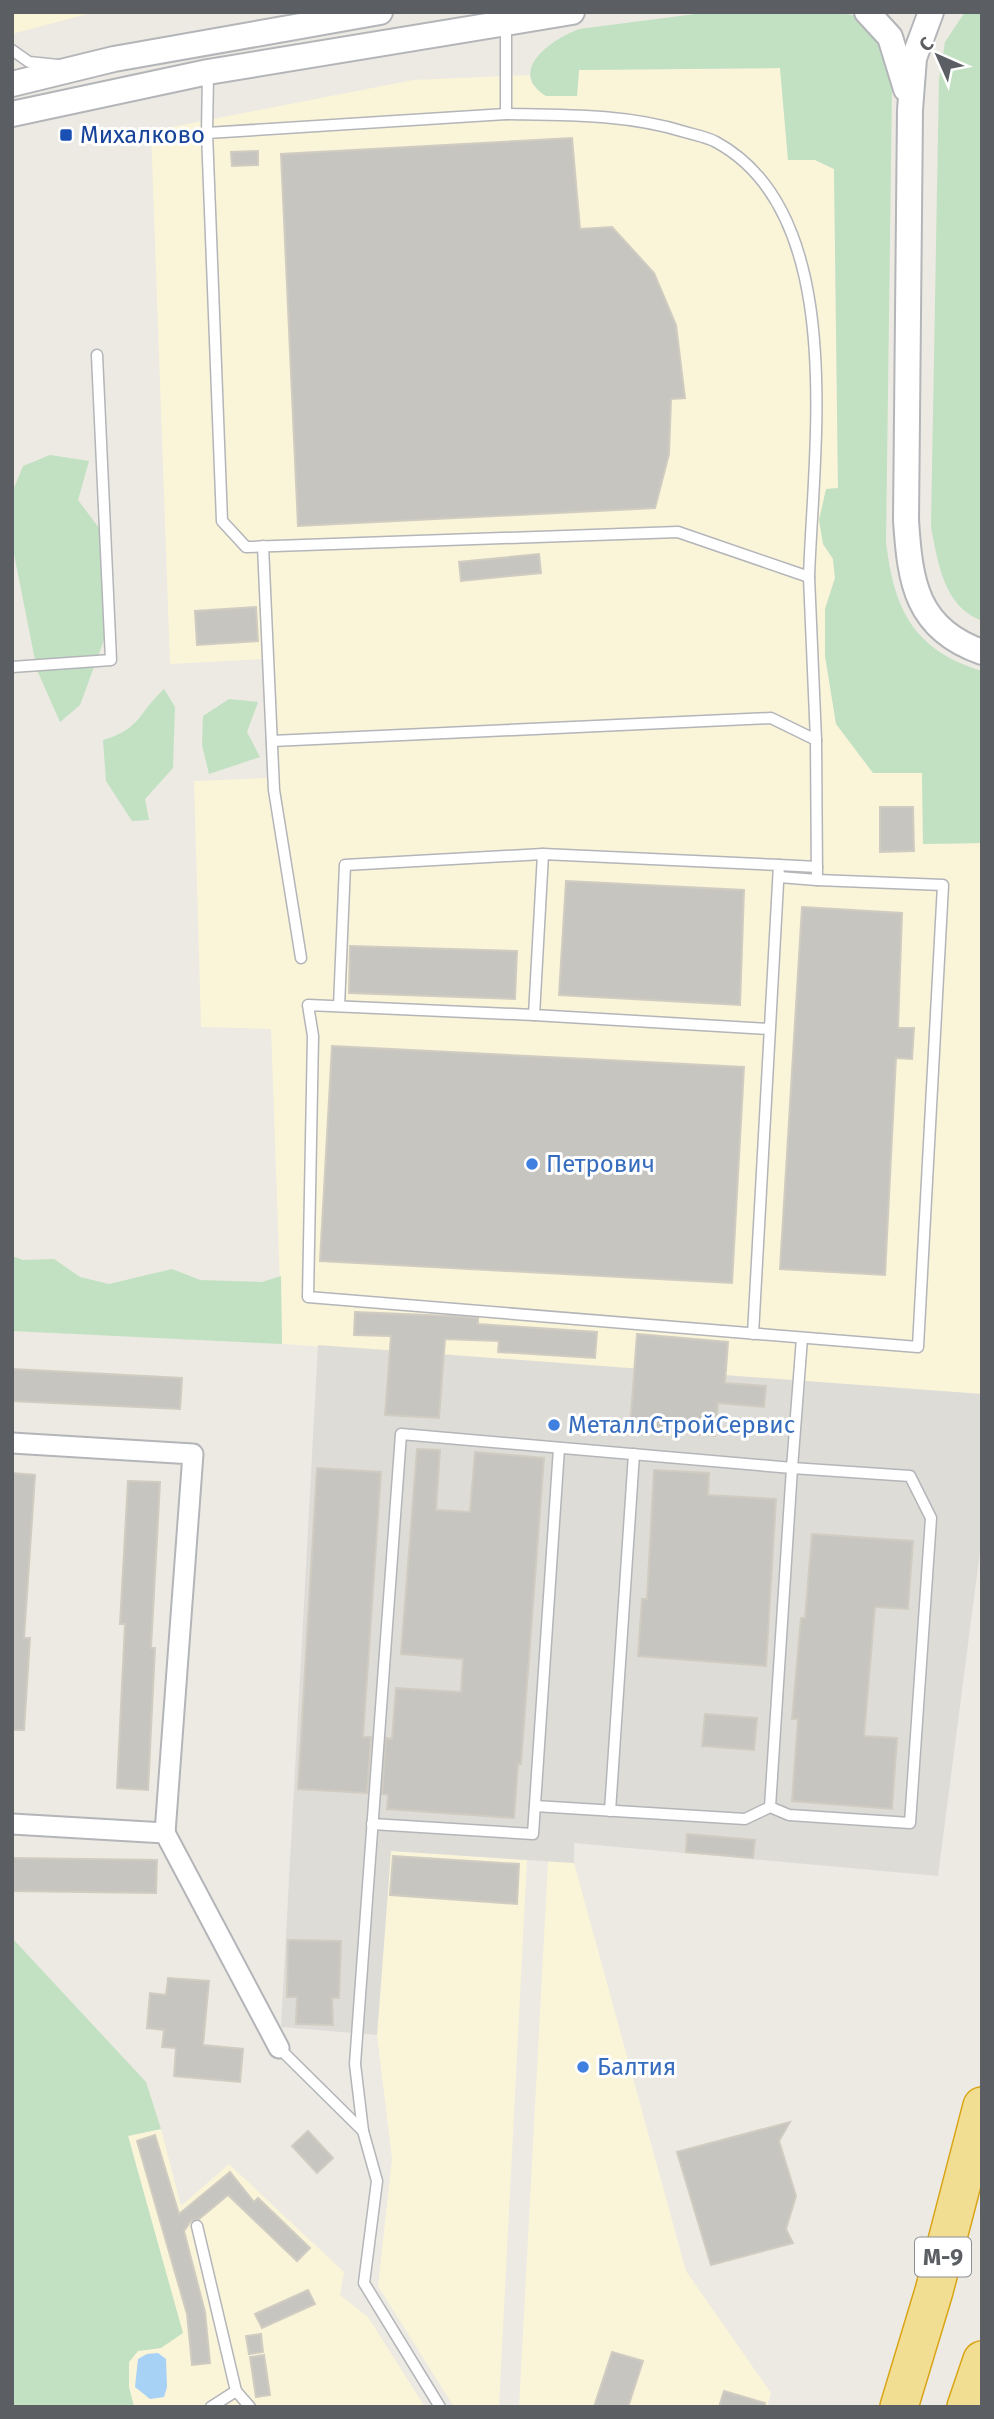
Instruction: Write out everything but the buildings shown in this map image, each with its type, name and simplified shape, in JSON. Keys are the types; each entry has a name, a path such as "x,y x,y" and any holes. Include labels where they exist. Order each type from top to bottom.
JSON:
{"highway":[{"name":"М-9","path":"899,2407 934,2291 982,2106"},
{"path":"966,2407 982,2360"}],"street":[{"path":"12,114 208,72 506,17 572,12"},
{"path":"867,12 890,37 902,69 910,110"},
{"path":"931,12 914,58 910,110 906,520 909,564 923,609 941,629 960,644 982,652"},
{"path":"12,84 233,36 377,13"},
{"path":"12,1443 193,1454 165,1833 279,2048"},
{"path":"12,1824 165,1833"}],"lane":[{"path":"506,17 506,114"},
{"path":"12,50 29,62 83,67"},
{"path":"208,72 207,134 222,521 246,547 678,532 808,577"},
{"path":"207,134 506,114 599,116 654,122 715,142 745,165 774,197 795,237 809,285 816,381 808,577 816,740 817,880"},
{"path":"12,667 111,660 97,355"},
{"path":"263,547 274,790 300,958"},
{"path":"272,741 771,718 816,740"},
{"path":"339,1006 345,865 543,854 817,867"},
{"path":"534,1015 543,854"},
{"path":"753,1334 779,865"},
{"path":"770,1029 308,1005 313,1036 308,1297 918,1347 943,885 779,877"},
{"path":"770,1807 802,1338"},
{"path":"440,2407 364,2284 377,2181 363,2131 355,2064 401,1434 910,1476 931,1518 910,1823 789,1815 770,1807 745,1819 535,1806"},
{"path":"372,1824 533,1834 559,1448"},
{"path":"610,1811 634,1454"},
{"path":"279,2048 363,2131"},
{"path":"197,2226 236,2391 250,2407"},
{"path":"211,2407 236,2391"}],"shaded area":[{"path":"12,12 95,12 12,34"},
{"path":"780,68 788,160 815,160 834,169 838,488 823,544 833,559 835,578 825,609 825,656 922,772 923,844 982,843 982,1394 282,1344 271,1029 201,1027 194,781 268,778 264,659 170,664 151,131 413,80 529,75 532,84 577,95 579,70"},
{"path":"318,1345 982,1394 982,1536 938,1876 574,1843 574,1863 391,1851 377,2035 281,2027"},
{"path":"391,1851 527,1860 499,2407 454,2407 378,2286 392,2159 377,2035"},
{"name":"Балтия","path":"548,1861 574,1863 686,2271 771,2393 767,2407 519,2407"},
{"path":"161,2129 181,2206 229,2164 344,2272 340,2295 368,2317 425,2407 134,2407 129,2387 129,2362 138,2351 161,2348 153,2228 128,2135"}],"green space":[{"path":"813,11 851,15 868,26 886,59 892,87 886,542 895,587 911,624 923,639 939,651 982,671 982,843 923,844 922,773 873,773 836,724 825,656 825,609 835,578 833,559 823,544 819,520 826,489 838,488 834,169 815,160 788,160 780,68 579,70 577,96 546,96 535,86 530,76 537,57 546,48 579,29 711,12"},
{"path":"965,12 982,12 982,621 969,614 951,594 940,568 931,527 939,79 945,42"},
{"path":"50,455 89,461 78,500 102,532 113,571 112,618 80,705 60,722 37,670 13,549 12,493 23,466"},
{"path":"164,689 175,707 173,768 145,799 149,820 132,821 106,781 103,740 125,731"},
{"path":"229,699 258,702 247,732 260,757 209,774 202,745 203,716"},
{"path":"12,1256 23,1260 54,1259 80,1277 109,1284 172,1269 200,1280 262,1282 281,1276 282,1344 12,1331"},
{"path":"12,1938 146,2082 161,2129 128,2136 183,2333 161,2348 138,2351 129,2362 129,2387 134,2407 12,2407"}],"water":[{"path":"158,2353 166,2359 167,2387 164,2397 150,2399 135,2387 138,2359 147,2354"}],"place":[{"name":"Михалково","path":"66,135"},
{"name":"Петрович","path":"532,1164"},
{"name":"МеталлСтройСервис","path":"554,1425"},
{"name":"Балтия","path":"583,2067"}]}
